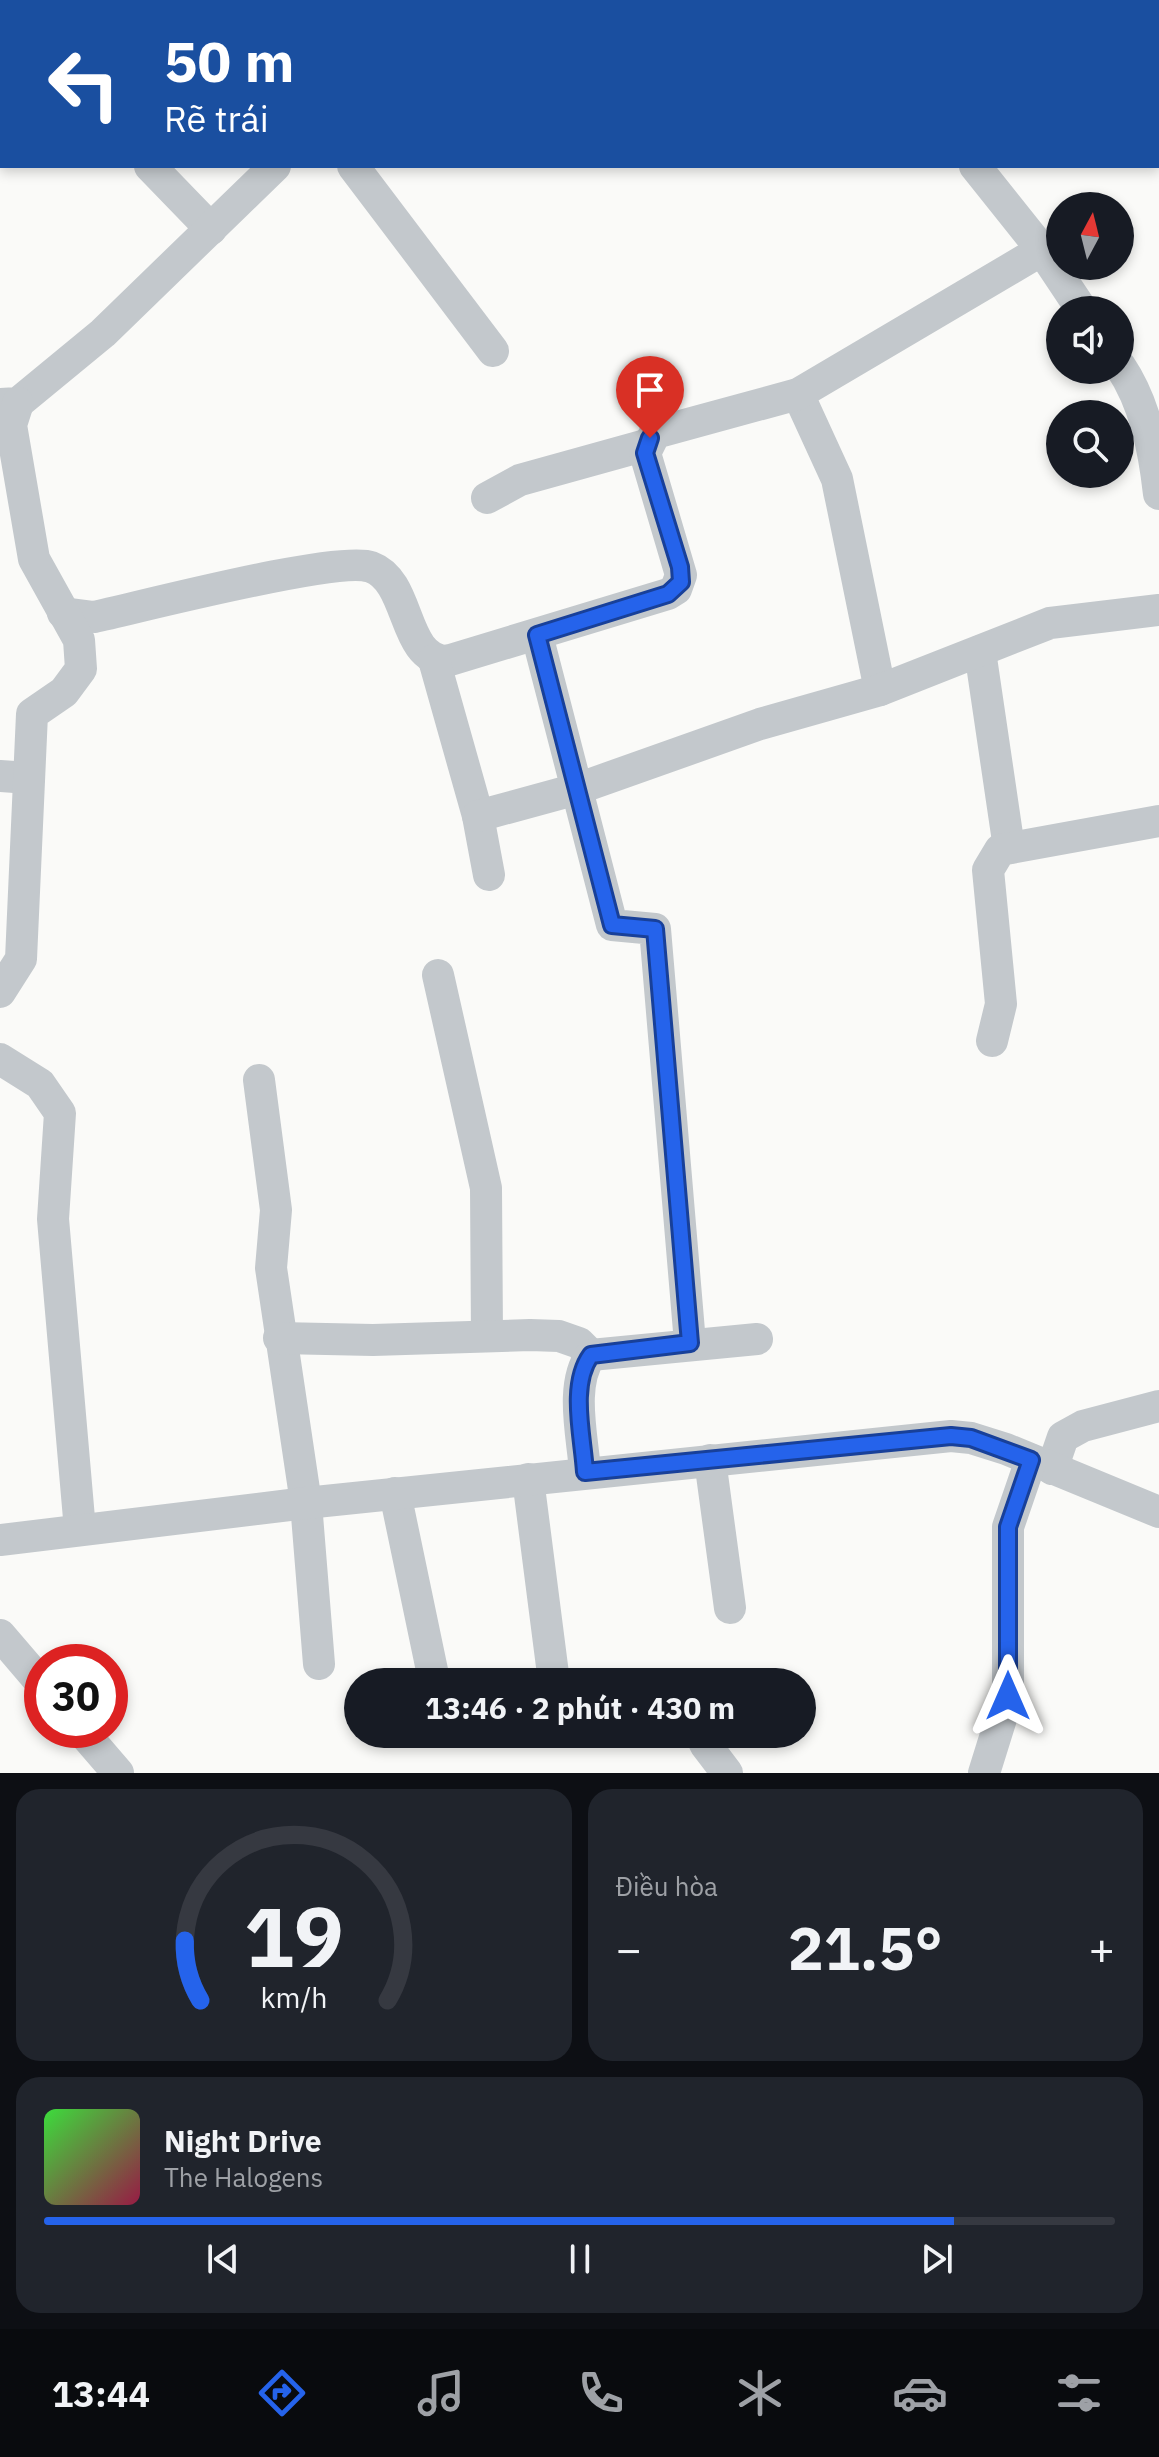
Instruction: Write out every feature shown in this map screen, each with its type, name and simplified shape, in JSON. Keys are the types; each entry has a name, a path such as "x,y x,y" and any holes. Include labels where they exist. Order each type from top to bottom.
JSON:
{"street":[{"path":"152,168 211,229"},
{"path":"0,992 21,959 15,777 32,714 64,692 81,669 79,640 34,559 9,404 103,333 273,168"},
{"path":"355,168 493,351"},
{"path":"977,168 1042,250 1073,296"},
{"path":"434,660 468,656 668,594 681,582 680,567 645,453 646,445 655,433 798,394 1042,250"},
{"path":"1132,384 1149,436 1159,494"},
{"path":"798,394 837,479 880,690"},
{"path":"487,498 533,476 646,445"},
{"path":"63,613 94,617 306,571 369,565 382,572 393,587 423,652 434,660 478,816 489,875"},
{"path":"478,816 577,789 760,724 880,690 1050,623 1159,610"},
{"path":"537,635 612,925 655,929 690,1343"},
{"path":"980,651 1009,848"},
{"path":"992,1041 1001,1004 988,870 1000,850 1159,821"},
{"path":"438,975 486,1188 487,1336"},
{"path":"0,1059 40,1084 60,1113 53,1219 80,1530"},
{"path":"259,1080 276,1210 271,1268 306,1503 319,1664"},
{"path":"279,1338 559,1336 579,1343 591,1355"},
{"path":"585,1472 580,1389 584,1365 591,1355 690,1343 757,1339"},
{"path":"984,1773 1008,1696 1008,1527 1041,1464 1063,1437 1083,1426 1159,1406"},
{"path":"0,1540 585,1472 951,1436 971,1438 1159,1512"},
{"path":"710,1460 730,1608"},
{"path":"528,1479 552,1668"},
{"path":"395,1493 432,1668"},
{"path":"0,1635 24,1663"},
{"path":"96,1748 118,1773"},
{"path":"708,1748 727,1773"}],"route":[{"path":"650,438 645,453 680,567 681,582 668,594 537,635 612,925 655,929 690,1343 591,1355 584,1365 580,1389 585,1472 951,1436 971,1438 1031,1460 1008,1527 1008,1696"}]}
